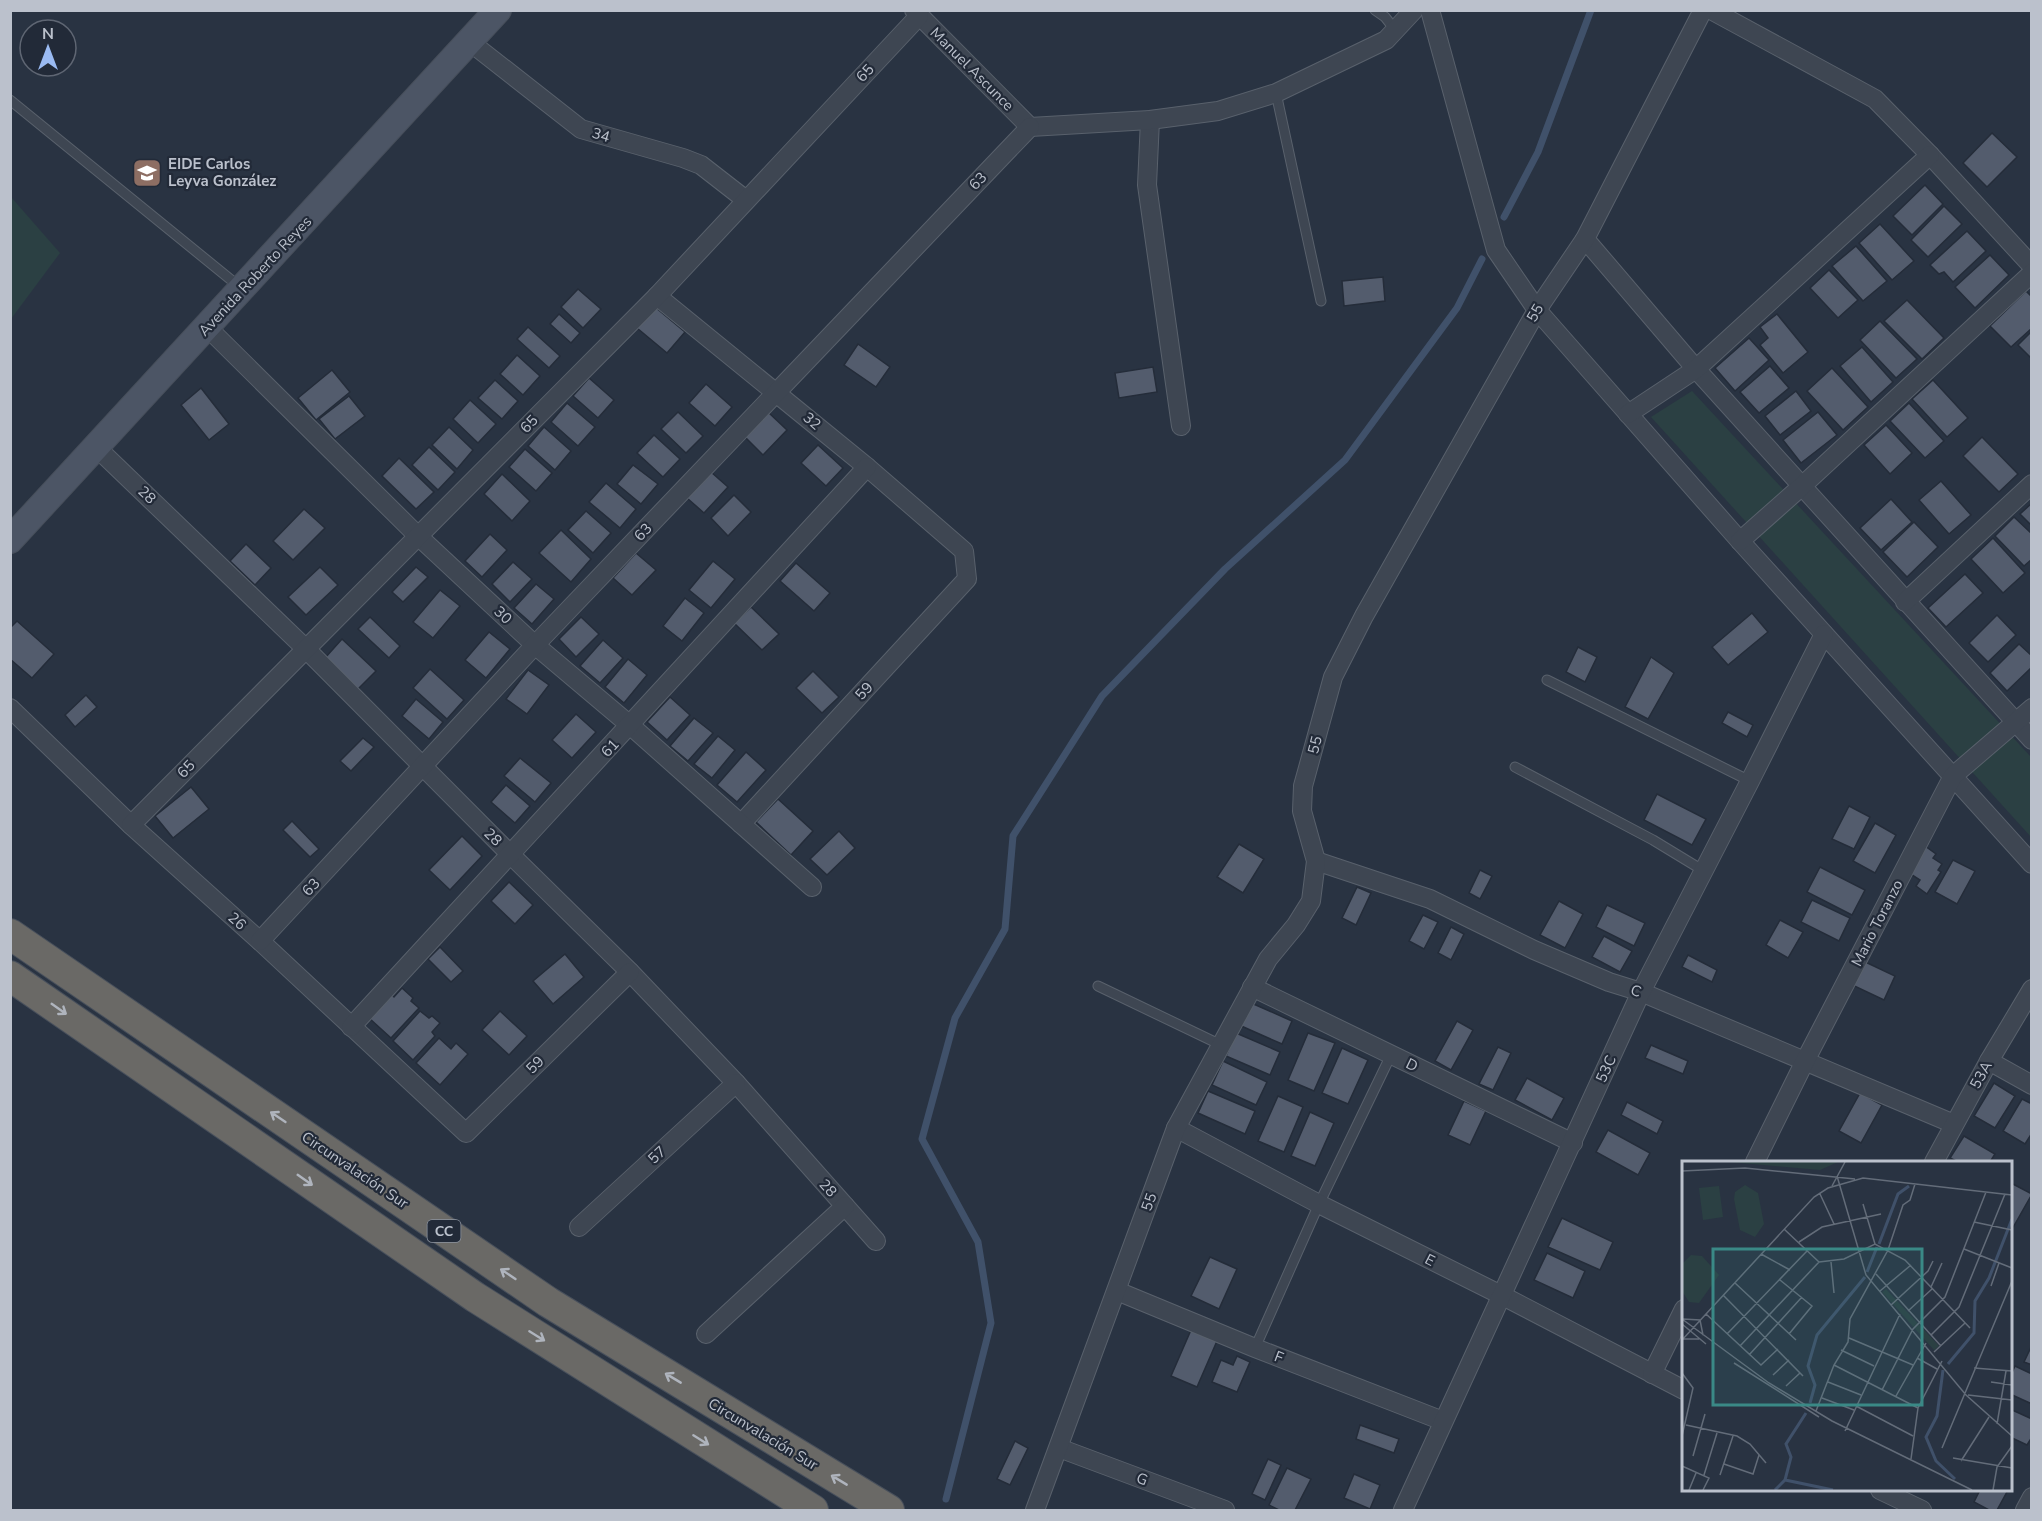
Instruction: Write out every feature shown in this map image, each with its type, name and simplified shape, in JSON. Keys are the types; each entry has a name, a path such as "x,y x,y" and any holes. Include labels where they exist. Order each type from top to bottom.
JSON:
{"highway":[{"name":"Circunvalación Sur","path":"10,934 548,1302 889,1510"},
{"name":"CC","path":"10,976 475,1297 813,1510"}],"main road":[{"name":"Avenida Roberto Reyes","path":"10,540 95,446 243,290 498,10"}],"street":[{"path":"1030,127 1150,120 1218,111 1276,93 1386,40 1414,10"},
{"path":"1430,10 1496,250 1537,310 1740,541 2031,864"},
{"name":"55","path":"1035,1510 1176,1128 1268,959 1296,925 1311,901 1316,861 1302,811 1303,786 1333,677 1364,616 1537,310 1585,239 1703,10"},
{"path":"1711,10 1875,99 1930,155 2031,266"},
{"name":"Manuel Ascunce","path":"917,13 1030,127"},
{"name":"65","path":"131,825 657,296 917,13"},
{"name":"34","path":"470,42 581,129 701,165 746,200"},
{"path":"1150,120 1147,185 1181,426"},
{"name":"63","path":"260,941 536,645 1030,127"},
{"path":"1628,414 1696,369 1930,155"},
{"path":"1585,239 1696,369 2031,740"},
{"path":"1740,541 2031,273"},
{"name":"32","path":"657,296 867,467 964,551"},
{"name":"30","path":"208,328 417,535 536,645 812,887"},
{"name":"28","path":"95,446 305,648 630,972 736,1083 876,1241"},
{"name":"61","path":"351,1027 631,726 867,467"},
{"path":"1905,602 2031,484"},
{"name":"59","path":"741,824 967,579 964,551"},
{"name":"53C","path":"1402,1510 1641,992 1824,634"},
{"name":"26","path":"10,708 131,825 260,941 466,1133"},
{"name":"Mario Toranzo","path":"1755,1161 1953,777 2031,708"},
{"name":"C","path":"1316,861 1430,899 1534,950 1609,982 1641,992 1954,1125"},
{"name":"59","path":"466,1133 630,972"},
{"name":"D","path":"1252,987 1573,1143"},
{"name":"53A","path":"1935,1161 2031,989"},
{"path":"1989,1061 2031,1084"},
{"name":"57","path":"579,1227 736,1083"},
{"name":"E","path":"1176,1128 1319,1204 1682,1389"},
{"path":"706,1334 845,1206"},
{"name":"F","path":"1117,1291 1443,1422"},
{"path":"1652,1374 1682,1311"},
{"name":"G","path":"1059,1448 1225,1510"},
{"path":"1882,1491 1922,1510"},
{"path":"2025,1510 2031,1497"}],"lane":[{"path":"1375,10 1385,17 1396,31"},
{"path":"1276,93 1321,301"},
{"path":"10,100 243,290"},
{"path":"1547,680 1750,782"},
{"path":"1515,767 1653,840 1704,871"},
{"path":"1098,986 1221,1045"},
{"path":"1255,1348 1319,1204 1391,1055"}],"green space":[{"path":"11,197 60,253 10,319"},
{"path":"1692,391 2031,757 2031,837 1651,417"}],"building":[{"path":"1992,133 2017,157 1987,187 1963,163"},
{"path":"1925,185 1943,204 1912,235 1893,216"},
{"path":"1944,206 1962,224 1928,257 1911,240"},
{"path":"1880,224 1914,261 1892,280 1859,243"},
{"path":"1967,231 1986,251 1953,282 1944,272 1939,274 1930,265"},
{"path":"1856,246 1887,281 1863,301 1832,266"},
{"path":"1990,255 2009,275 1975,308 1955,287"},
{"path":"1829,270 1858,300 1838,318 1810,288"},
{"path":"1383,277 1385,301 1344,306 1342,281"},
{"path":"578,289 601,309 583,328 561,307"},
{"path":"2026,291 2032,297 2032,328 2011,347 1990,326"},
{"path":"1907,300 1944,338 1922,359 1884,321"},
{"path":"655,307 685,332 667,353 637,328"},
{"path":"559,314 580,333 571,343 550,324"},
{"path":"1777,314 1808,352 1783,373 1760,345 1768,338 1760,327"},
{"path":"1880,321 1917,359 1896,378 1860,340"},
{"path":"528,327 560,356 549,368 517,339"},
{"path":"2032,331 2032,359 2018,345"},
{"path":"1749,338 1769,360 1735,391 1715,368"},
{"path":"858,344 890,367 876,387 844,365"},
{"path":"1862,347 1893,382 1871,402 1840,366"},
{"path":"517,355 540,376 523,395 500,374"},
{"path":"1770,366 1789,388 1759,413 1740,392"},
{"path":"1153,367 1157,392 1119,398 1115,373"},
{"path":"1832,368 1868,407 1843,430 1807,391"},
{"path":"332,370 350,392 316,420 298,398"},
{"path":"589,378 614,400 598,418 573,396"},
{"path":"495,380 518,401 502,419 478,398"},
{"path":"1933,380 1968,418 1947,437 1912,399"},
{"path":"706,384 732,407 715,426 689,403"},
{"path":"201,388 229,424 209,440 181,405"},
{"path":"1796,391 1811,411 1780,435 1765,416"},
{"path":"349,396 365,416 335,439 319,419"},
{"path":"470,400 496,424 478,443 453,419"},
{"path":"567,403 595,427 578,446 551,422"},
{"path":"1909,403 1944,441 1925,458 1890,421"},
{"path":"678,412 703,436 686,453 661,429"},
{"path":"1818,412 1837,435 1801,463 1783,440"},
{"path":"769,413 787,430 763,455 745,437"},
{"path":"1886,425 1912,453 1890,474 1864,445"},
{"path":"449,427 473,450 457,469 432,445"},
{"path":"544,427 571,451 555,470 528,446"},
{"path":"654,435 680,459 663,477 637,453"},
{"path":"1982,437 2018,474 1999,492 1963,456"},
{"path":"818,445 843,468 826,486 801,463"},
{"path":"429,447 455,472 438,490 412,465"},
{"path":"525,449 552,473 536,491 509,467"},
{"path":"399,458 434,492 416,509 382,476"},
{"path":"633,465 658,484 641,504 617,484"},
{"path":"711,472 728,487 704,513 687,498"},
{"path":"502,474 530,501 512,521 484,494"},
{"path":"1941,481 1971,515 1949,534 1919,500"},
{"path":"606,483 636,509 620,528 589,502"},
{"path":"734,495 751,512 728,536 711,518"},
{"path":"1891,499 1912,522 1881,550 1860,528"},
{"path":"2032,503 2032,526 2020,514"},
{"path":"304,509 325,528 293,560 273,541"},
{"path":"586,511 611,533 593,553 568,530"},
{"path":"2014,517 2032,534 2032,559 2024,566 1995,536"},
{"path":"1914,522 1938,547 1907,577 1883,552"},
{"path":"561,530 591,559 571,582 539,553"},
{"path":"490,534 507,550 482,577 465,561"},
{"path":"1993,538 2025,573 2003,593 1971,559"},
{"path":"246,544 271,568 255,585 230,561"},
{"path":"636,553 656,570 632,595 613,578"},
{"path":"713,561 735,579 711,608 689,590"},
{"path":"513,562 532,579 510,602 492,584"},
{"path":"796,563 830,593 814,611 780,581"},
{"path":"320,567 338,585 306,615 288,597"},
{"path":"416,567 428,577 403,602 392,592"},
{"path":"1965,574 1983,593 1946,627 1928,608"},
{"path":"536,584 554,599 532,624 514,608"},
{"path":"440,590 460,606 433,638 413,622"},
{"path":"685,598 704,613 682,641 663,626"},
{"path":"751,607 779,634 762,650 734,623"},
{"path":"1752,613 1768,632 1728,665 1712,647"},
{"path":"1997,615 2016,635 1988,662 1969,643"},
{"path":"370,617 400,646 389,658 358,629"},
{"path":"581,617 599,634 576,657 559,639"},
{"path":"17,621 54,654 32,678 10,659 10,628"},
{"path":"489,632 510,649 486,678 465,660"},
{"path":"342,639 376,671 358,689 325,658"},
{"path":"603,640 623,658 600,683 580,666"},
{"path":"2019,644 2032,656 2032,667 2007,691 1990,673"},
{"path":"1578,647 1597,657 1585,682 1566,672"},
{"path":"1651,657 1674,673 1648,719 1625,707"},
{"path":"628,659 647,675 624,703 605,687"},
{"path":"430,669 464,700 447,719 413,688"},
{"path":"528,670 549,685 527,714 506,699"},
{"path":"813,671 839,697 822,713 796,688"},
{"path":"86,695 97,707 75,727 65,715"},
{"path":"670,697 690,715 667,740 647,722"},
{"path":"416,699 443,722 429,739 402,716"},
{"path":"1728,712 1753,725 1747,737 1722,723"},
{"path":"576,714 596,732 572,758 552,740"},
{"path":"694,718 713,733 688,761 670,746"},
{"path":"718,736 735,750 712,778 694,764"},
{"path":"363,738 374,747 351,771 340,761"},
{"path":"746,752 766,770 737,802 717,785"},
{"path":"520,758 551,783 535,802 504,776"},
{"path":"506,785 530,806 515,823 491,802"},
{"path":"191,787 209,809 173,838 155,816"},
{"path":"1657,794 1706,819 1692,845 1644,820"},
{"path":"778,799 813,831 791,855 756,822"},
{"path":"1849,806 1870,817 1854,849 1832,839"},
{"path":"292,821 319,849 310,857 283,830"},
{"path":"1875,823 1896,835 1875,873 1853,861"},
{"path":"839,831 855,848 827,875 810,859"},
{"path":"462,836 482,856 450,890 429,870"},
{"path":"1239,844 1264,859 1243,893 1217,877"},
{"path":"1925,846 1936,854 1933,858 1942,864 1938,870 1941,872 1927,894 1916,886 1920,880 1909,873"},
{"path":"1953,860 1975,871 1957,904 1935,892"},
{"path":"1820,867 1865,890 1852,915 1807,892"},
{"path":"1480,870 1492,876 1480,899 1469,893"},
{"path":"509,882 533,905 515,924 491,901"},
{"path":"1357,887 1371,893 1356,925 1342,918"},
{"path":"1812,900 1850,918 1839,941 1801,922"},
{"path":"1559,901 1583,914 1565,948 1540,935"},
{"path":"1607,905 1645,923 1634,946 1596,927"},
{"path":"1423,915 1438,922 1424,949 1409,941"},
{"path":"1780,920 1803,932 1788,958 1766,945"},
{"path":"1451,927 1464,934 1451,960 1438,953"},
{"path":"1604,936 1632,951 1620,972 1592,957"},
{"path":"440,947 463,971 451,982 428,959"},
{"path":"565,954 584,977 553,1004 533,981"},
{"path":"1688,955 1717,970 1712,982 1682,967"},
{"path":"1859,959 1895,976 1884,1000 1848,983"},
{"path":"402,988 413,998 411,1001 419,1008 391,1038 369,1018 391,994 394,997"},
{"path":"1249,1002 1292,1021 1282,1044 1239,1025"},
{"path":"420,1011 429,1018 432,1016 440,1023 432,1032 435,1036 413,1060 393,1041"},
{"path":"500,1011 527,1036 509,1055 482,1030"},
{"path":"1457,1021 1473,1030 1451,1070 1435,1061"},
{"path":"1236,1033 1280,1052 1270,1075 1226,1056"},
{"path":"1308,1033 1335,1043 1314,1091 1288,1080"},
{"path":"439,1038 451,1049 456,1043 468,1054 440,1085 416,1063"},
{"path":"1651,1045 1688,1061 1683,1074 1645,1058"},
{"path":"1498,1047 1511,1053 1493,1090 1479,1084"},
{"path":"1342,1048 1368,1060 1348,1104 1322,1093"},
{"path":"1223,1061 1267,1082 1256,1105 1212,1085"},
{"path":"1527,1078 1564,1098 1552,1120 1515,1100"},
{"path":"1994,1083 2015,1096 1995,1128 1974,1116"},
{"path":"1208,1091 1255,1111 1245,1134 1198,1113"},
{"path":"1860,1093 1882,1105 1861,1143 1839,1131"},
{"path":"1278,1096 1303,1107 1284,1152 1258,1141"},
{"path":"2022,1099 2032,1104 2032,1133 2025,1144 2003,1131"},
{"path":"1464,1101 1486,1111 1470,1145 1448,1135"},
{"path":"1627,1102 1663,1121 1657,1134 1621,1115"},
{"path":"1310,1112 1334,1123 1315,1166 1291,1156"},
{"path":"1608,1130 1650,1153 1638,1175 1596,1152"},
{"path":"1964,1136 1995,1154 1991,1161 1956,1161 1950,1158"},
{"path":"2012,1184 2032,1194 2012,1229"},
{"path":"1562,1218 1613,1242 1600,1270 1548,1247"},
{"path":"1547,1253 1585,1271 1573,1298 1534,1280"},
{"path":"1210,1257 1237,1269 1219,1309 1191,1296"},
{"path":"1191,1330 1217,1341 1197,1387 1171,1376"},
{"path":"2032,1345 2032,1365 2024,1362"},
{"path":"1237,1356 1250,1362 1237,1392 1212,1382 1221,1360 1233,1365"},
{"path":"2015,1366 2032,1374 2032,1404 2012,1395 2012,1373"},
{"path":"2012,1410 2032,1419 2032,1437 2027,1445 2012,1438"},
{"path":"1360,1425 1399,1439 1394,1453 1356,1439"},
{"path":"1015,1441 1028,1448 1010,1485 997,1479"},
{"path":"1268,1459 1281,1465 1265,1500 1252,1494"},
{"path":"1287,1468 1311,1479 1295,1510 1279,1510 1269,1505"},
{"path":"1354,1474 1380,1485 1370,1509 1344,1498"},
{"path":"1980,1491 2007,1491 1997,1510 1989,1510 1974,1502"}],"waterway":[{"path":"1504,217 1538,152 1591,10"},
{"path":"946,1499 991,1323 978,1242 922,1139 955,1018 1005,929 1013,836 1102,696 1225,569 1345,460 1457,308 1482,259"}],"place":[{"name":"EIDE Carlos Leyva González","path":"147,173"}]}
